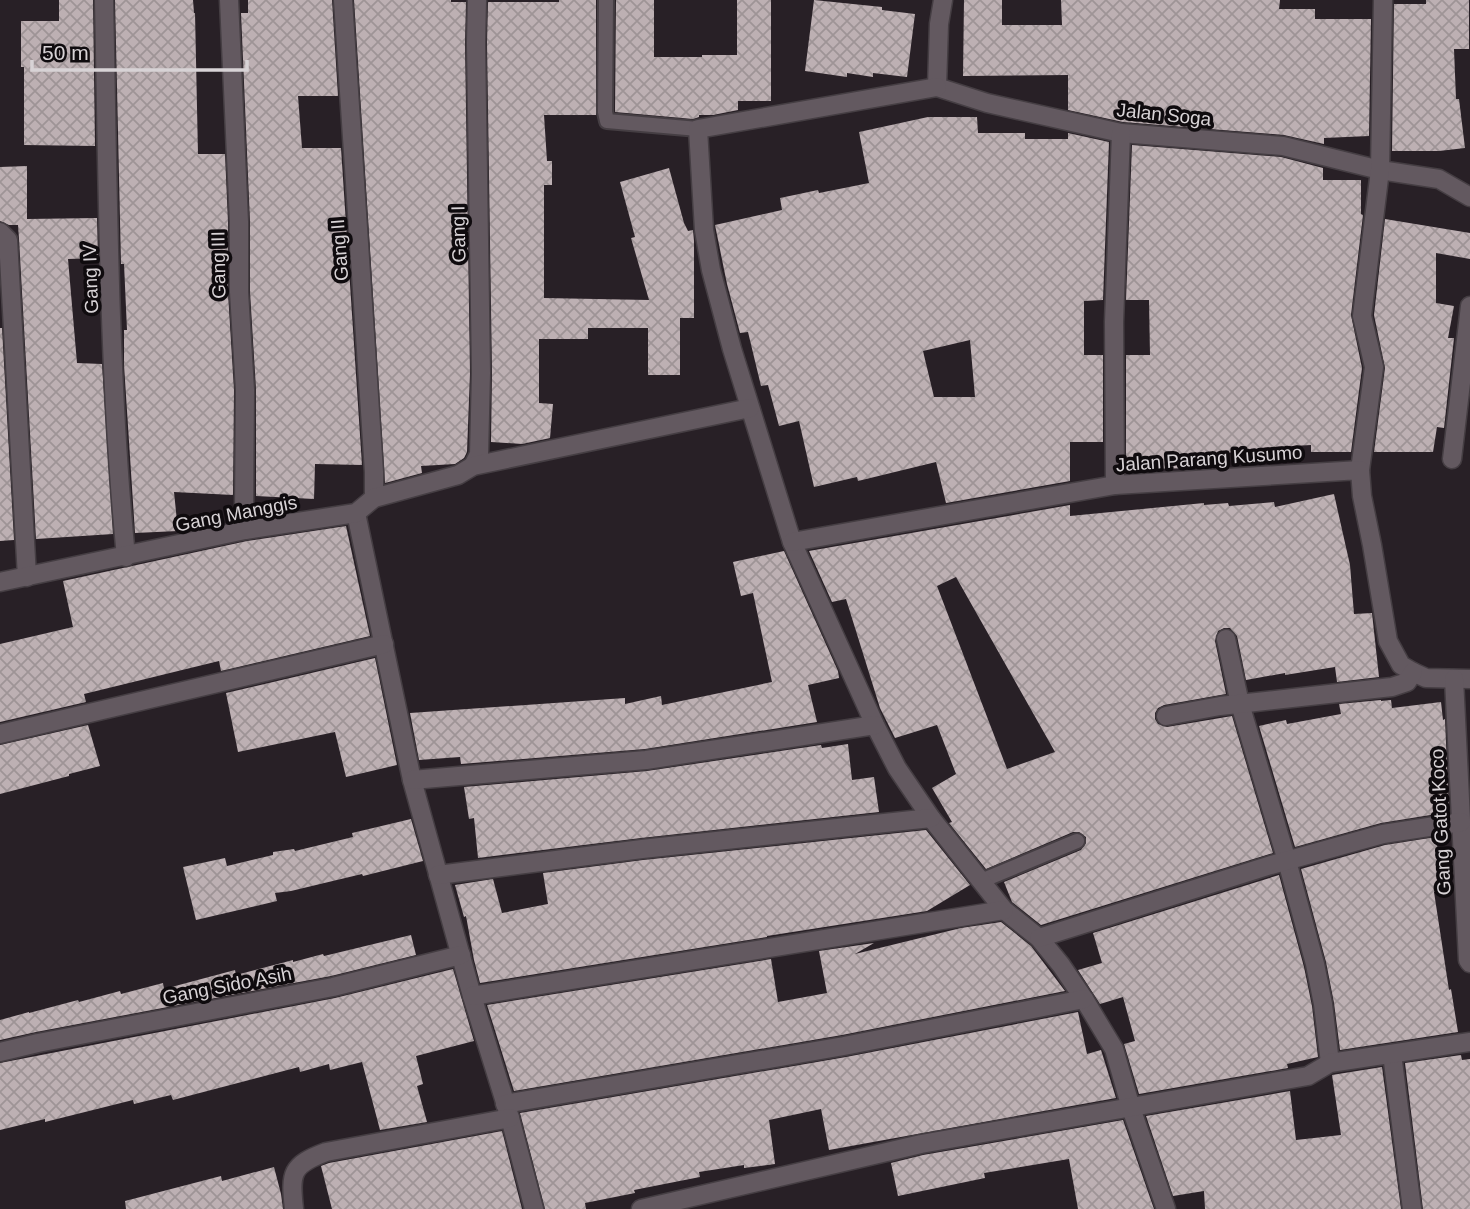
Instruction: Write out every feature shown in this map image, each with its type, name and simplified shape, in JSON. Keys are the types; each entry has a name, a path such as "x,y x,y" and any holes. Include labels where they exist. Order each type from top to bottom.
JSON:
{"street":[{"name":"Gang IV","path":"104,0 110,274 126,557"},
{"name":"Gang III","path":"229,0 239,222 239,292 246,390 245,530"},
{"name":"Gang II","path":"343,0 374,498"},
{"name":"Gang I","path":"473,466 479,454 481,373 477,0"},
{"path":"943,0 939,24 937,87 698,129 704,230 711,270 732,349 792,542 875,724 897,768 931,818 1004,910 1039,938 1084,999 1114,1049 1166,1209"},
{"path":"1383,0 1380,170 1362,316 1374,367 1360,470 1362,496 1373,545 1388,641 1401,665 1426,678 1462,679"},
{"name":"Jalan Soga","path":"937,87 988,103 1121,133 1283,146 1380,170 1439,179 1470,197"},
{"path":"1115,485 1114,322 1121,133"},
{"path":"0,232 8,240 27,577"},
{"path":"1452,459 1470,306"},
{"path":"534,1209 412,780 356,513 374,498 458,475 473,466 750,408"},
{"name":"Jalan Parang Kusumo","path":"792,542 1115,485 1360,470"},
{"name":"Gang Manggis","path":"0,582 245,530 356,513"},
{"path":"1226,639 1240,704 1315,964 1330,1063"},
{"path":"0,734 384,644"},
{"path":"1166,716 1240,704 1392,687 1406,682 1413,672"},
{"name":"Gang Gatot Koco","path":"1462,679 1461,822 1470,963"},
{"path":"412,780 646,760 875,724"},
{"path":"438,875 642,849 931,818"},
{"path":"1039,938 1383,834 1461,822"},
{"path":"472,996 1004,910"},
{"name":"Gang Sido Asih","path":"0,1052 333,987 461,955"},
{"path":"295,1209 291,1182 296,1170 306,1160 326,1152 508,1111 1084,999"},
{"path":"641,1209 920,1144 1308,1076 1330,1063 1470,1042"},
{"path":"1392,1054 1412,1209"}],"lane":[{"path":"606,0 607,121 698,129"},
{"path":"981,881 1077,842"}],"building":[{"path":"59,0 93,0 95,146 24,145 21,21 59,21"},
{"path":"115,0 193,0 198,154 225,154 228,293 234,390 233,495 174,492 178,531 135,533 124,365 124,330 127,330 124,264 121,264"},
{"path":"248,0 332,0 338,96 298,96 302,148 341,148 362,465 315,464 314,499 256,496 256,389 250,292 250,222 241,13 248,13"},
{"path":"354,0 466,2 470,373 467,452 464,458 455,464 421,466 422,473 385,483"},
{"path":"596,0 596,115 544,115 547,161 552,161 552,185 544,185 544,298 649,300 631,238 635,237 620,182 669,168 684,223 688,231 693,230 694,318 680,318 680,375 648,375 648,328 588,328 588,339 539,339 539,403 553,404 550,438 522,444 491,442 488,2"},
{"path":"616,0 654,0 654,57 702,57 737,55 737,0 771,0 771,101 738,101 738,110 699,115 693,119 615,112"},
{"path":"814,0 882,7 882,10 915,14 907,77 873,73 873,77 847,73 847,77 805,71"},
{"path":"964,0 1002,0 1002,25 1062,25 1061,0 1280,0 1279,9 1315,9 1315,19 1371,19 1369,136 1324,138 1324,144 1284,135 1123,122 1068,110 1068,75 963,76"},
{"path":"1426,0 1469,0 1469,49 1454,49 1456,99 1459,99 1465,148 1392,151 1394,4 1426,4"},
{"path":"928,117 977,117 978,133 1025,133 1025,139 1068,139 1068,133 1109,142 1103,300 1084,301 1084,355 1103,355 1103,442 1070,442 1070,481 946,503 936,462 858,481 857,477 814,487 799,421 779,426 768,385 761,386 748,332 740,333 715,225 782,210 780,198 869,183 859,132","holes":["970,340 975,397 934,397 923,351"]},
{"path":"1132,145 1281,157 1323,168 1323,180 1361,180 1363,215 1351,315 1362,368 1351,452 1311,452 1311,445 1258,448 1204,455 1204,468 1126,469 1126,355 1150,355 1149,300 1126,300"},
{"path":"27,166 27,219 97,218 98,258 68,259 77,363 102,364 113,534 36,539 18,225 0,221 0,167"},
{"path":"1385,219 1470,233 1470,259 1436,253 1436,303 1454,306 1448,338 1454,338 1444,428 1437,427 1433,452 1374,452 1385,368 1374,315"},
{"path":"0,328 14,540 0,541"},
{"path":"1334,494 1350,565 1354,614 1372,613 1379,677 1337,682 1335,667 1246,680 1237,636 1230,628 1218,631 1215,641 1226,694 1164,705 1158,708 1155,719 1158,724 1167,727 1232,716 1273,853 1041,925 1012,902 1004,882 1081,850 1086,843 1086,837 1079,832 1073,832 986,869 949,823 952,822 932,788 956,774 937,725 895,738 880,708 846,599 832,602 809,551 1070,505 1070,516 1204,503 1228,503 1229,506 1274,502 1275,507","holes":["956,577 1055,752 1007,769 937,586"]},
{"path":"346,526 370,636 221,671 219,661 84,694 86,702 0,722 0,644 73,627 63,581 247,541"},
{"path":"784,551 838,671 839,678 808,685 817,722 645,749 461,764 460,757 419,760 410,713 625,698 625,704 661,696 662,705 772,682 753,593 741,596 733,562"},
{"path":"375,658 397,765 346,777 335,732 238,752 226,693"},
{"path":"1391,700 1392,708 1441,702 1443,720 1445,719 1449,812 1381,823 1295,847 1259,726 1341,714 1339,704"},
{"path":"88,725 100,766 0,794 0,745"},
{"path":"848,744 852,780 874,777 879,812 478,858 474,818 469,819 464,787 647,771 821,745 822,748"},
{"path":"411,819 423,861 275,893 277,901 196,920 183,867 225,858 227,866 273,855 273,852 295,851 353,837 352,833"},
{"path":"926,830 970,885 927,911 480,983 466,916 464,917 455,885 493,879 502,913 548,904 543,873"},
{"path":"1436,837 1443,891 1434,892 1458,1032 1340,1050 1326,962 1301,869 1385,845"},
{"path":"1279,875 1304,967 1318,1057 1287,1064 1288,1068 1139,1094 1124,1044 1135,1041 1123,997 1100,1004 1078,970 1102,963 1093,933"},
{"path":"1001,922 1031,946 1065,991 842,1035 514,1091 487,1005 771,959 778,1002 827,993 819,951 874,943 855,954 961,928"},
{"path":"411,935 416,955 331,976 0,1040 0,1020 29,1012 163,983 164,989 235,970 236,975"},
{"path":"453,969 474,1041 416,1056 423,1084 417,1086 427,1122 380,1130 362,1062 330,1070 329,1064 300,1072 299,1067 173,1100 171,1095 134,1104 133,1100 0,1130 0,1063 335,998"},
{"path":"1078,1012 1087,1054 1101,1050 1116,1098 829,1150 821,1109 769,1120 775,1164 744,1168 744,1165 699,1172 700,1177 585,1203 586,1209 545,1209 520,1113 846,1057"},
{"path":"1461,1055 1462,1060 1470,1059 1470,1209 1423,1209 1405,1063"},
{"path":"1382,1067 1401,1209 1205,1209 1204,1191 1173,1196 1146,1116 1290,1091 1296,1140 1341,1135 1332,1075"},
{"path":"1123,1120 1154,1209 1078,1209 1069,1159 984,1173 985,1178 898,1196 891,1163"},
{"path":"502,1131 522,1209 332,1209 321,1166"},
{"path":"274,1167 283,1209 126,1209 125,1201 221,1176 222,1181"}]}
